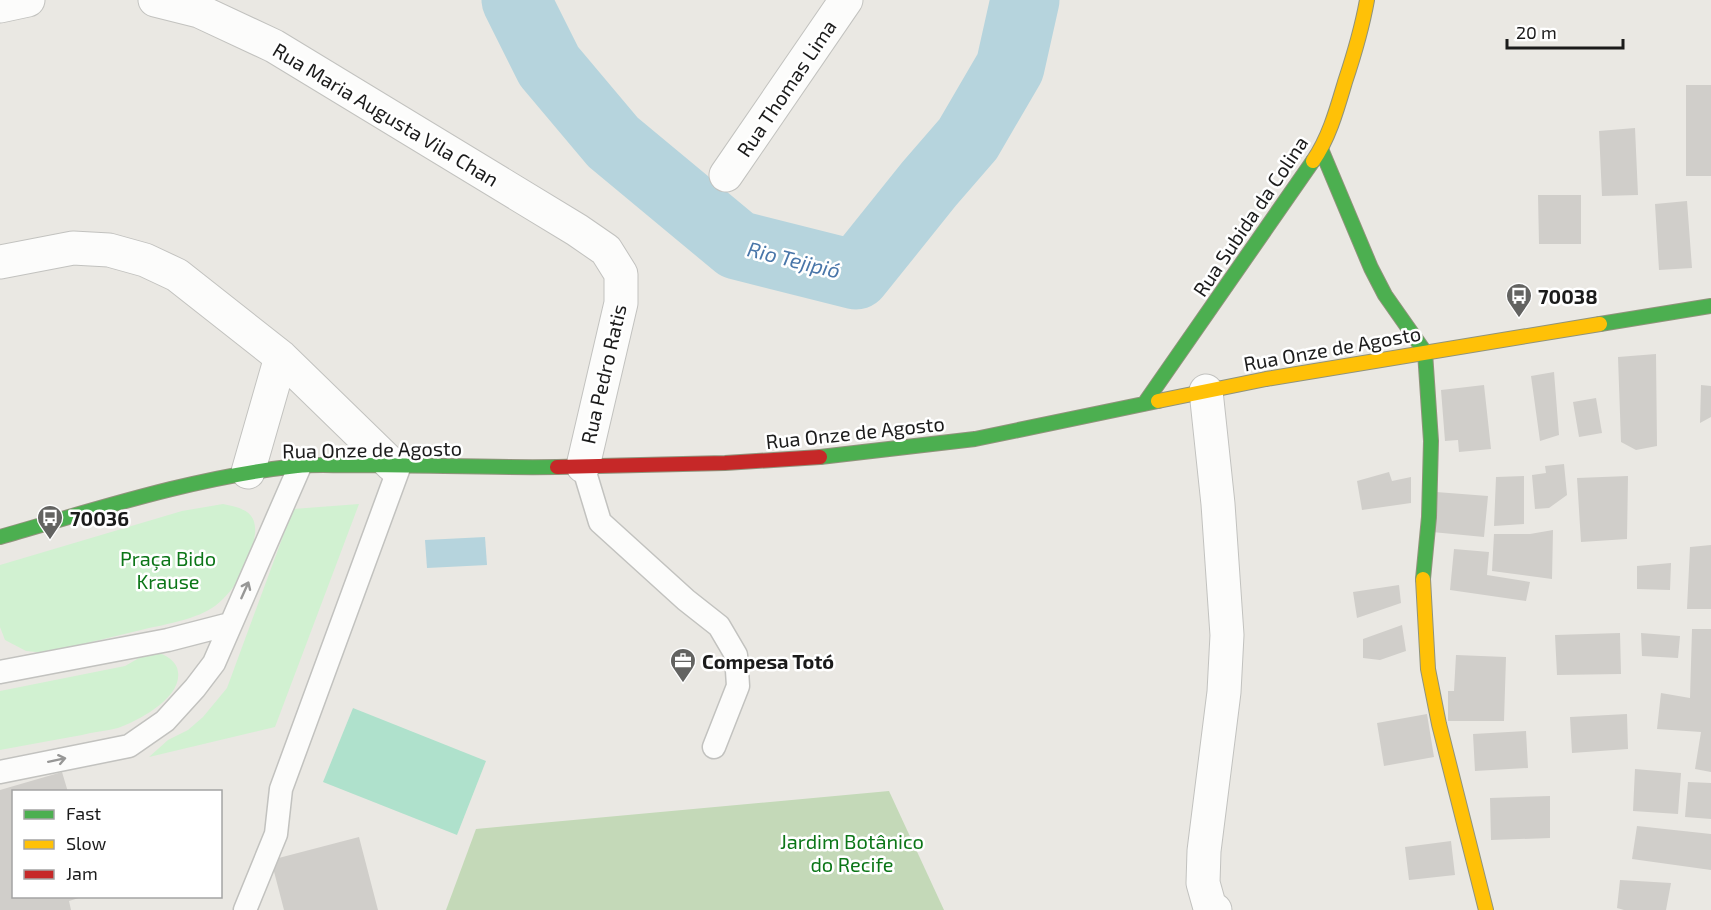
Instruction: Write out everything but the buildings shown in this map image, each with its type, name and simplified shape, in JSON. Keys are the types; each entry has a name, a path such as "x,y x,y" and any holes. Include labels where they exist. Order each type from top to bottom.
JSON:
{"main road":[{"name":"Rua Subida da Colina","path":"1144,404 1321,149 1350,67 1363,21 1366,0"},
{"path":"1321,149 1380,286 1398,316 1425,352 1431,441 1430,517 1423,574 1428,669 1439,724 1486,910"},
{"name":"Rua Onze de Agosto","path":"0,537 169,489 248,472 300,466 396,465 497,468 725,463 805,459 975,439 1266,379 1711,306"}],"street":[{"path":"0,6 28,0"},
{"name":"Rua Maria Augusta Vila Chan","path":"155,0 199,11 274,46 577,230 606,250"},
{"name":"Rua Thomas Lima","path":"726,175 846,0"},
{"path":"0,262 73,248 109,250 145,260 177,275 281,357 396,465"},
{"name":"Rua Pedro Ratis","path":"583,466 621,303 621,274 606,250"},
{"path":"248,472 281,357"},
{"path":"1206,391 1218,504 1227,635 1224,692 1204,851 1203,883 1213,909"}],"lane":[{"path":"245,910 276,834 281,789 396,465"},
{"path":"0,772 129,746 165,721 214,663 300,466"},
{"path":"583,466 600,522 686,600 719,626 736,655 738,686 714,747"},
{"path":"0,672 168,640 230,624"}],"green space":[{"name":"Praça Bido Krause","path":"223,504 242,509 251,515 254,520 255,534 242,574 223,599 208,611 182,620 46,653 26,651 5,640 0,627 0,565 182,511"},
{"name":"Praça Bido Krause","path":"359,504 275,727 149,757 168,740 188,730 203,717 227,688 293,509"},
{"path":"156,652 167,657 176,665 177,682 166,699 147,714 118,728 0,750 0,691 125,666 146,654"},
{"path":"353,708 486,761 457,835 323,782"},
{"name":"Jardim Botânico do Recife","path":"889,791 944,910 446,910 476,829"}],"water":[{"path":"485,537 487,565 427,568 425,540"}],"waterway":[{"name":"Rio Tejipió","path":"516,0 549,66 613,142 737,245 856,275 968,139 1010,67 1025,0"}],"traffic: fast":[{"path":"1321,149 1371,268 1385,295 1425,352 1431,441 1429,517 1423,579"},
{"path":"1144,404 1313,161"},
{"path":"1600,324 1711,306"},
{"path":"820,457 975,439 1158,401"},
{"path":"0,537 184,486 297,466 557,467"}],"traffic: slow":[{"path":"1313,161 1324,143 1336,113 1367,0"},
{"path":"1158,401 1266,379 1600,324"},
{"path":"1423,579 1428,669 1439,724 1486,910"}],"traffic: jam":[{"path":"557,467 725,463 820,457"}],"place":[{"name":"70038","path":"1519,319"},
{"name":"70036","path":"50,541"},
{"name":"Compesa Totó","path":"683,684"}]}
